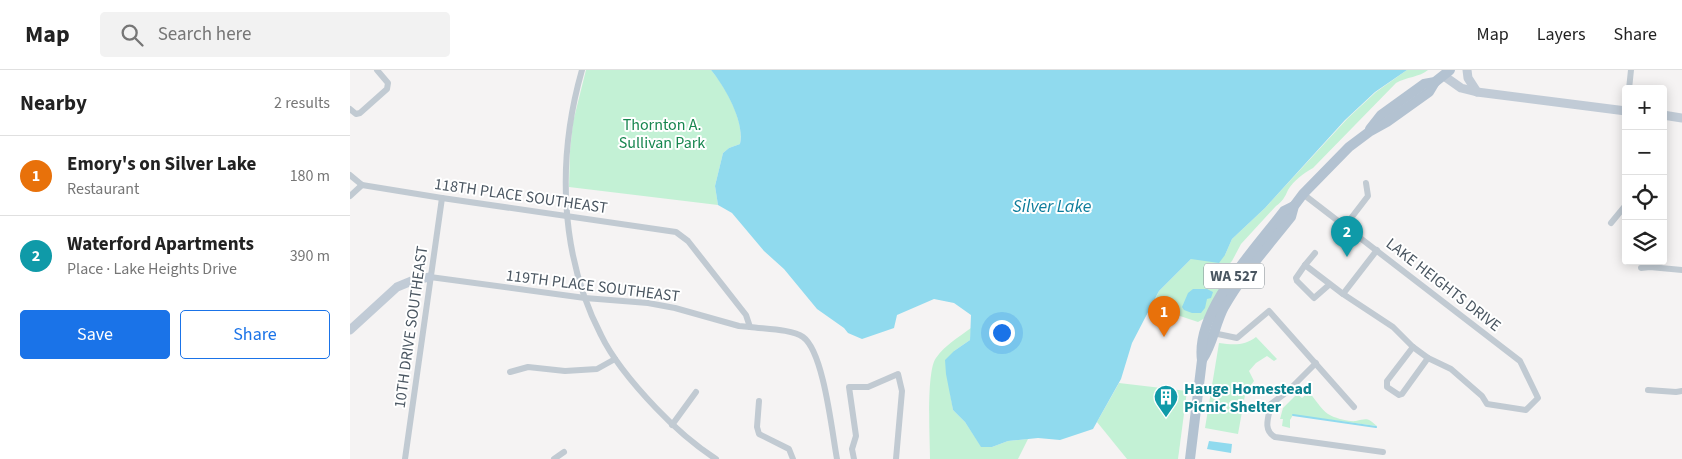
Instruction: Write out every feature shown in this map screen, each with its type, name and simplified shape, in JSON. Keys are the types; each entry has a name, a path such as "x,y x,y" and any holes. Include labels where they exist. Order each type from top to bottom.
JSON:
{"main road":[{"name":"WA 527","path":"1202,360 1210,348 1213,333 1233,292 1291,217 1294,206 1303,194 1349,147 1429,92 1435,82 1447,73"},
{"name":"WA 527","path":"1192,459 1202,360 1200,347 1204,331 1217,301 1231,280 1284,210 1294,206"}],"street":[{"path":"350,109 356,114 387,89 388,83 377,70"},
{"path":"582,70 570,114 566,148 565,192 572,249 585,298 598,330 615,360 672,425 690,442 715,459"},
{"path":"1467,70 1468,78 1477,92"},
{"path":"1629,85 1631,70"},
{"path":"1447,73 1461,88 1477,92 1622,110"},
{"path":"1667,116 1682,118"},
{"path":"350,175 362,185 350,196"},
{"path":"1345,226 1368,196 1366,183"},
{"name":"118TH PLACE SOUTHEAST","path":"362,185 676,232 688,241 746,315 750,327"},
{"name":"LAKE HEIGHTS DRIVE","path":"1303,194 1520,361 1538,398 1526,410 1487,404 1482,396 1451,369 1428,358"},
{"name":"10TH DRIVE SOUTHEAST","path":"405,459 442,198"},
{"path":"1612,223 1622,210"},
{"path":"1343,294 1378,250"},
{"path":"1315,253 1296,276 1296,281 1312,297 1317,297 1330,284"},
{"path":"1305,265 1343,294 1393,327 1413,347 1428,358 1402,394 1399,395 1387,386 1387,381 1413,347"},
{"path":"1641,268 1650,266 1682,270"},
{"path":"350,330 396,287 414,280 430,277"},
{"name":"119TH PLACE SOUTHEAST","path":"430,277 585,298 648,303 675,308 739,326 796,334 803,337 809,342 823,377 837,459"},
{"path":"1213,333 1237,338 1269,311 1354,406"},
{"path":"510,372 528,366 564,371 597,369 615,360"},
{"path":"1316,364 1288,391 1271,404 1267,428 1270,434 1383,452"},
{"path":"854,459 852,449 856,436 849,387 868,387 898,374 902,391 896,459"},
{"path":"1648,390 1682,391"},
{"path":"672,425 696,392"},
{"path":"760,401 758,434 789,449 793,459"},
{"path":"554,459 564,452"}],"green space":[{"name":"Thornton A. Sullivan Park","path":"586,70 711,70 723,86 733,105 741,135 740,144 729,148 723,153 715,186 718,205 569,187 573,122"},
{"path":"1407,70 1428,70 1396,83 1313,168 1293,183 1282,201 1241,244 1232,261 1214,280 1209,282 1220,290 1205,318 1198,322 1151,308 1159,291 1191,259 1225,255 1232,239 1265,208 1348,118 1376,92"},
{"path":"971,328 970,340 954,351 950,392 953,410 965,422 981,446 992,447 1008,441 1028,439 1018,459 930,459 929,422 933,365 944,349"},
{"path":"1256,337 1277,359 1274,361 1267,356 1256,363 1249,371 1254,381 1251,385 1252,389 1245,395 1238,434 1205,428 1219,343 1239,344"},
{"path":"1119,383 1187,391 1178,459 1127,459 1097,422"},
{"path":"1309,392 1328,414 1350,421 1367,419 1377,426 1293,415 1290,420 1290,428 1282,426 1283,419 1280,419 1283,408 1297,394 1302,398"}],"water":[{"name":"Silver Lake","path":"711,70 1407,70 1375,92 1345,120 1265,208 1232,239 1219,263 1191,259 1159,291 1132,343 1121,379 1093,429 1060,440 1038,438 1008,441 992,447 981,447 965,422 953,410 946,374 945,360 970,340 971,315 954,303 934,299 897,315 894,328 862,339 848,333 844,328 817,309 784,269 764,251 732,213 718,205 715,186 723,153 729,148 740,144 741,135 733,105"},
{"path":"1193,289 1207,289 1213,292 1211,298 1207,299 1205,308 1201,313 1192,313 1184,310 1182,307 1188,293"},
{"path":"1209,441 1232,444 1231,453 1207,449"}],"waterway":[{"path":"1293,415 1376,427"}],"place":[{"name":"Waterford Apartments","path":"1347,257"},
{"name":"Emory's on Silver Lake","path":"1164,337"},
{"name":"Hauge Homestead Picnic Shelter","path":"1166,418"}]}
